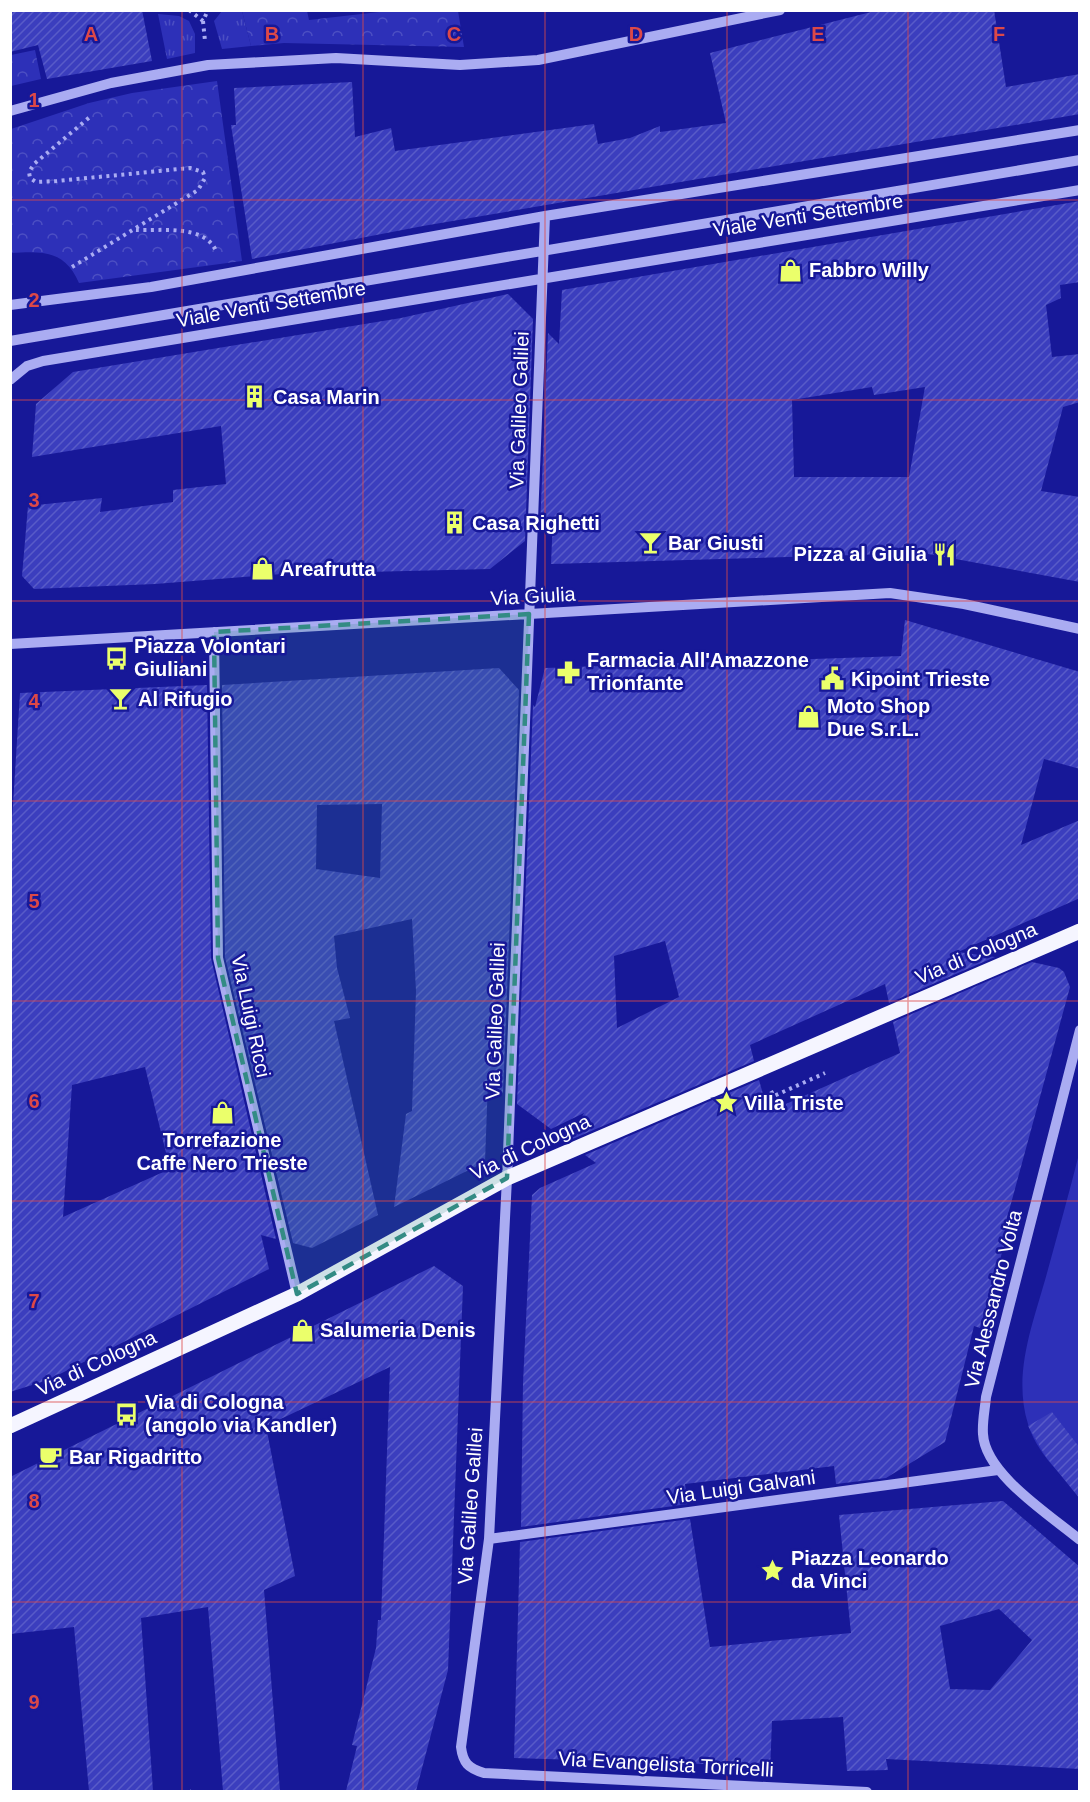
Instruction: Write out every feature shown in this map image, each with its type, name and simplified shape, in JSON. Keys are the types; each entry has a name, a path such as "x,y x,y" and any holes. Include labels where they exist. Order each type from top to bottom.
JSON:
{"main road":[{"name":"Via di Cologna","path":"10,1426 297,1294 507,1178 1080,931"}],"street":[{"path":"10,111 111,83 208,65 336,58 460,65 500,64 572,53 780,10"},
{"name":"Viale Venti Settembre","path":"10,305 85,297 197,280 544,216 1080,130"},
{"name":"Viale Venti Settembre","path":"10,340 1080,160"},
{"name":"Viale Venti Settembre","path":"10,380 27,366 43,361 1080,190"},
{"path":"543,277 544,216"},
{"name":"Via Galileo Galilei","path":"466,1764 461,1746 489,1539 507,1178 543,277"},
{"name":"Via Giulia","path":"10,645 890,593 964,604 1080,629"},
{"name":"Via Giulia","path":"1055,625 1080,636"},
{"name":"Via Luigi Ricci","path":"214,632 218,958 297,1294"},
{"name":"Via Alessandro Volta","path":"1080,1030 986,1397 983,1434 988,1454 998,1470 1080,1540"},
{"name":"Via Luigi Galvani","path":"489,1539 998,1470"},
{"name":"Via Evangelista Torricelli","path":"466,1764 484,1773 867,1791"}],"path":[{"path":"189,10 203,21 208,10"},
{"path":"48,152 29,171 30,178 36,182 190,168 203,172 205,178 198,190 72,267"},
{"path":"135,230 185,232 201,236 213,244 218,255"}],"highlighted area":[{"path":"529,614 507,1178 297,1294 218,958 214,632"}],"green space":[{"path":"222,11 242,11 251,46 222,49 214,21"},
{"path":"242,11 307,11 309,20 388,11 458,11 464,47 284,43 251,46"},
{"path":"158,14 179,16 189,21 195,34 195,53 167,59"},
{"path":"35,50 41,79 11,86 11,55"},
{"path":"217,81 242,261 79,283 67,264 60,258 33,252 11,253 11,129 89,103 132,93"},
{"path":"1079,1154 1079,1492 1042,1453 1028,1424 1022,1386 1031,1328"}],"building":[{"path":"10,10 142,10 152,61 47,79 38,45 10,52"},
{"path":"879,10 994,10 1006,87 1080,74 1080,114 423,226 252,259 231,125 236,125 234,88 352,82 355,137 391,128 395,151 594,124 598,144 630,138 660,126 660,132 726,123 710,53"},
{"path":"1080,201 1080,282 1060,285 1061,298 1046,305 1052,357 1080,354 1080,402 1063,407 1041,491 1080,497 1080,582 923,553 551,564 553,518 540,528 548,333 559,344 562,290","holes":["872,387 874,395 925,387 909,477 794,477 792,400"]},
{"path":"508,294 533,319 525,541 490,569 282,574 155,584 34,589 22,576 28,506 102,498 100,512 173,502 173,490 226,484 221,426 32,457 36,404 73,372 401,318"},
{"path":"905,620 1080,672 1080,769 1044,759 1021,845 1080,820 1080,898 958,952 995,957 889,1003 885,984 750,1045 754,1061 568,1141 584,1113 551,1129 517,1104 533,705 535,707 545,668 901,656","holes":["665,941 679,997 617,1028 614,956"]},
{"path":"499,668 519,690 503,1093 488,1081 485,1162 394,1207 406,1114 412,1111 416,991 412,919 334,936 337,968 350,1018 334,1021 378,1215 312,1248 293,1243 225,957 222,685","holes":["382,804 380,878 316,869 317,805"]},
{"path":"207,685 211,958 276,1239 261,1235 269,1269 48,1380 10,1392 10,852 20,693","holes":["145,1067 170,1169 63,1217 72,1085"]},
{"path":"1032,962 1059,968 1064,972 1070,987 1004,1229 1008,1232 980,1328 974,1326 945,1442 886,1478 836,1484 834,1466 685,1484 688,1504 521,1527 523,1383 532,1195 540,1188 596,1163 585,1155 759,1080 768,1112 900,1053 893,1022"},
{"path":"434,1266 463,1286 448,1670 416,1791 346,1791 357,1746 352,1745 376,1648 378,1620 381,1620 390,1367 266,1426 295,1576 264,1590 280,1791 223,1791 208,1607 141,1618 153,1791 89,1791 74,1627 10,1634 10,1477"},
{"path":"1052,1412 1080,1448 1080,1499 1046,1457 1028,1426"},
{"path":"1003,1501 1080,1567 1080,1769 886,1759 888,1770 847,1771 843,1717 772,1721 770,1772 705,1764 514,1758 520,1542 690,1519 710,1647 851,1633 839,1515","holes":["999,1609 1032,1640 990,1690 950,1689 940,1626"]}],"place":[{"name":"Fabbro Willy","path":"791,270"},
{"name":"Casa Marin","path":"255,397"},
{"name":"Casa Righetti","path":"454,523"},
{"name":"Bar Giusti","path":"650,543"},
{"name":"Pizza al Giulia","path":"945,554"},
{"name":"Areafrutta","path":"262,569"},
{"name":"Piazza Volontari Giuliani","path":"116,658"},
{"name":"Farmacia All'Amazzone Trionfante","path":"569,672"},
{"name":"Kipoint Trieste","path":"833,679"},
{"name":"Al Rifugio","path":"120,699"},
{"name":"Moto Shop Due S.r.L.","path":"809,717"},
{"name":"Villa Triste","path":"726,1103"},
{"name":"Torrefazione Caffe Nero Trieste","path":"222,1112"},
{"name":"Salumeria Denis","path":"302,1330"},
{"name":"Via di Cologna (angolo via Kandler)","path":"127,1414"},
{"name":"Bar Rigadritto","path":"51,1457"},
{"name":"Piazza Leonardo da Vinci","path":"773,1570"}]}
